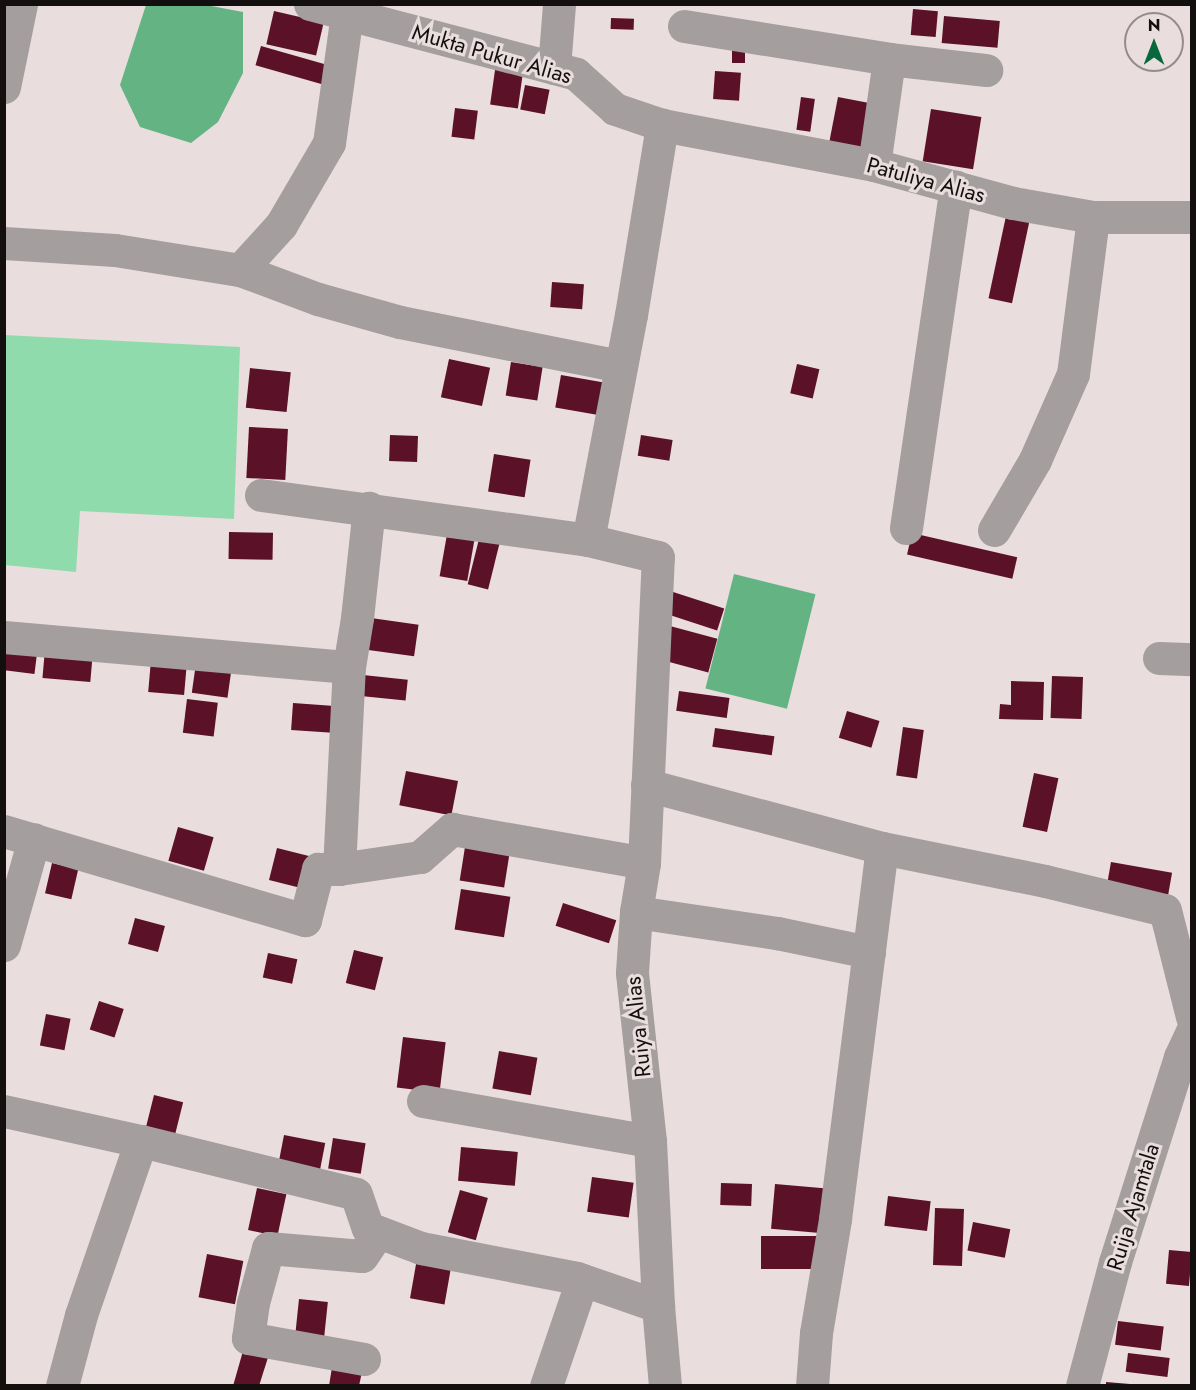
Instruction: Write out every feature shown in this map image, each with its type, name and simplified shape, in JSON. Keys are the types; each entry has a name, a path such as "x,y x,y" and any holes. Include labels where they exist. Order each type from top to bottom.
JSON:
{"street":[{"path":"4,87 21,4"},
{"name":"Mukta Pukur Alias","path":"310,4 576,74 615,109 662,124"},
{"path":"554,68 559,4"},
{"path":"240,270 281,225 329,144 346,14"},
{"path":"684,26 889,59 986,70"},
{"path":"874,165 889,59"},
{"path":"261,495 369,508 588,540 621,366 662,124"},
{"name":"Patuliya Alias","path":"662,124 874,165 1013,203 1093,217 1191,216"},
{"path":"906,528 956,188"},
{"path":"994,530 1035,460 1073,374 1093,217"},
{"path":"4,243 115,250 240,270 318,299 400,322 621,366"},
{"path":"339,869 349,667 369,508"},
{"name":"Ruiya Alias","path":"588,540 658,557 644,863 636,912 632,973 650,1141 658,1306 665,1386"},
{"path":"4,638 349,667"},
{"path":"1159,658 1191,659"},
{"path":"647,785 882,848 1046,880 1165,910 1191,1017"},
{"path":"4,945 19,835 305,920 318,869 339,869 420,857 452,829 644,863"},
{"path":"812,1386 816,1333 835,1219 882,848"},
{"path":"636,912 777,933 869,952"},
{"name":"Ruija Ajamtala","path":"1082,1386 1115,1262 1180,1056 1191,1031"},
{"path":"423,1101 650,1141"},
{"path":"4,1111 141,1141 356,1194 368,1228 421,1248 582,1280 658,1306"},
{"path":"62,1386 81,1315 141,1141"},
{"path":"364,1359 248,1338 253,1303 268,1248 362,1256 378,1232"},
{"path":"546,1386 582,1280"}],"shaded area":[{"path":"146,5 206,5 243,12 243,73 218,122 191,143 140,127 120,85"},
{"path":"4,335 240,347 234,519 80,511 76,572 5,565"},
{"path":"734,574 816,594 787,709 705,688"}],"building":[{"path":"913,9 938,11 936,37 911,35"},
{"path":"274,11 324,22 316,56 266,44"},
{"path":"944,16 1000,21 997,48 942,43"},
{"path":"611,18 634,19 634,30 611,29"},
{"path":"732,38 745,38 745,63 732,63"},
{"path":"261,46 330,66 325,85 255,65"},
{"path":"496,63 524,67 518,108 490,105"},
{"path":"715,71 741,73 739,101 713,99"},
{"path":"525,85 550,90 545,114 520,110"},
{"path":"801,97 815,99 810,132 796,130"},
{"path":"838,97 870,103 861,149 829,143"},
{"path":"455,108 478,111 474,140 451,137"},
{"path":"931,109 981,117 973,169 923,161"},
{"path":"1006,216 1029,221 1012,303 989,298"},
{"path":"552,282 584,284 582,309 550,307"},
{"path":"449,359 490,368 482,406 441,397"},
{"path":"511,362 543,367 537,401 506,396"},
{"path":"797,364 819,369 813,398 790,393"},
{"path":"250,368 291,372 287,412 246,408"},
{"path":"561,375 608,383 603,416 555,407"},
{"path":"249,427 288,429 285,480 246,478"},
{"path":"390,435 418,436 417,462 389,461"},
{"path":"641,435 673,440 669,461 638,456"},
{"path":"494,454 531,460 525,497 488,492"},
{"path":"449,523 477,528 467,581 440,576"},
{"path":"481,531 501,536 488,589 468,584"},
{"path":"229,532 273,533 273,560 229,559"},
{"path":"912,533 1017,557 1012,579 907,554"},
{"path":"670,591 724,609 717,630 663,613"},
{"path":"371,618 419,625 414,656 367,650"},
{"path":"670,626 717,639 708,672 661,660"},
{"path":"4,643 38,647 34,674 4,670"},
{"path":"45,649 93,653 90,682 42,678"},
{"path":"151,660 187,663 184,695 148,692"},
{"path":"196,663 232,668 227,698 192,693"},
{"path":"363,675 408,680 406,701 361,696"},
{"path":"1052,676 1083,677 1082,719 1051,718"},
{"path":"1011,681 1044,682 1043,720 999,719 1000,704 1011,705"},
{"path":"679,691 730,698 727,718 676,711"},
{"path":"187,699 218,703 214,737 183,733"},
{"path":"293,703 338,706 336,733 291,730"},
{"path":"847,711 880,721 871,748 839,738"},
{"path":"903,727 924,730 917,778 896,776"},
{"path":"715,728 774,736 772,755 712,747"},
{"path":"406,771 458,781 451,815 399,805"},
{"path":"1034,773 1058,778 1047,832 1023,827"},
{"path":"178,827 214,837 204,871 168,861"},
{"path":"465,847 509,854 504,888 460,881"},
{"path":"277,848 317,858 309,890 269,880"},
{"path":"1111,862 1172,873 1166,905 1105,894"},
{"path":"52,863 78,869 71,899 45,893"},
{"path":"461,889 510,897 504,937 455,929"},
{"path":"563,903 616,920 609,943 556,926"},
{"path":"135,918 165,926 158,952 128,944"},
{"path":"354,950 383,957 375,990 346,983"},
{"path":"268,953 297,959 292,984 263,977"},
{"path":"99,1001 124,1009 114,1038 90,1030"},
{"path":"46,1014 71,1019 64,1050 40,1045"},
{"path":"403,1037 446,1042 439,1093 397,1088"},
{"path":"499,1051 537,1058 531,1095 492,1088"},
{"path":"154,1095 183,1102 173,1141 144,1134"},
{"path":"284,1135 325,1143 320,1170 279,1162"},
{"path":"333,1138 366,1143 361,1174 328,1169"},
{"path":"461,1147 518,1152 515,1186 458,1181"},
{"path":"592,1177 634,1183 629,1218 587,1212"},
{"path":"721,1183 752,1184 751,1206 720,1205"},
{"path":"775,1184 827,1189 823,1233 771,1229"},
{"path":"257,1188 286,1194 277,1236 248,1230"},
{"path":"460,1190 488,1198 476,1240 448,1232"},
{"path":"888,1196 931,1201 927,1231 884,1226"},
{"path":"935,1208 964,1209 962,1266 933,1265"},
{"path":"973,1222 1010,1229 1005,1258 967,1250"},
{"path":"761,1236 817,1236 817,1269 761,1269"},
{"path":"1169,1250 1192,1252 1189,1286 1166,1284"},
{"path":"418,1253 452,1259 444,1304 410,1298"},
{"path":"207,1254 243,1261 235,1304 199,1297"},
{"path":"299,1299 328,1302 323,1344 295,1341"},
{"path":"1118,1321 1164,1327 1161,1350 1115,1345"},
{"path":"245,1344 270,1351 259,1386 233,1386"},
{"path":"1128,1353 1170,1358 1167,1377 1126,1372"},
{"path":"333,1361 363,1367 359,1386 329,1386"},
{"path":"1106,1382 1130,1384 1130,1386 1106,1386"}]}
